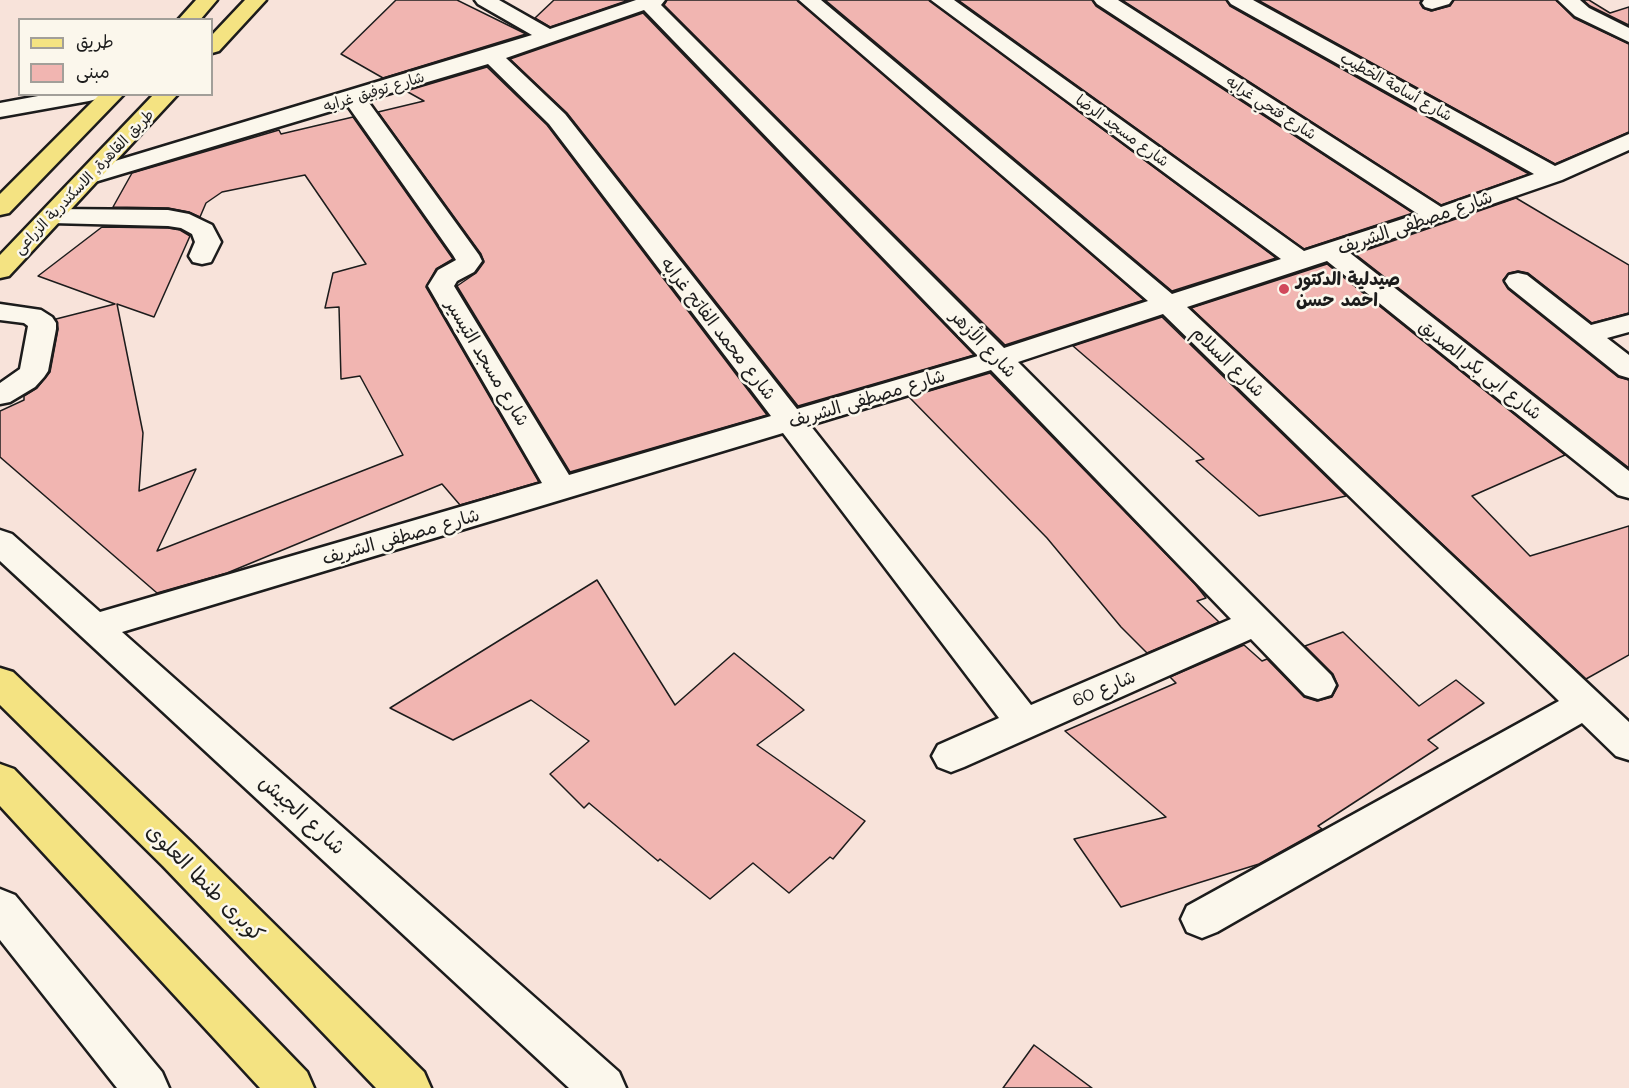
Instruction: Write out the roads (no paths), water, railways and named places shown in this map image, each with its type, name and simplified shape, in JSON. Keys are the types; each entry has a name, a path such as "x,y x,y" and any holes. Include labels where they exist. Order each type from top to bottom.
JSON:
{"main road":[{"path":"190,18 207,0"},
{"path":"213,46 256,0"},
{"path":"0,208 111,96"},
{"name":"طريق القاهرة, الاسكندرية الزراعى","path":"0,270 165,96"},
{"name":"كوبرى طنطا العلوى","path":"0,682 177,854 408,1088"},
{"path":"0,780 291,1088"}],"street":[{"path":"485,0 549,36"},
{"name":"شارع السلام","path":"808,0 1168,305 1629,745"},
{"name":"شارع مسجد الرضا","path":"941,0 1302,262"},
{"name":"شارع فتحي غرابه","path":"1104,0 1437,216"},
{"name":"شارع أسامة الخطيب","path":"1239,0 1554,175"},
{"path":"1568,0 1582,12 1629,36"},
{"name":"شارع توفيق غرابه","path":"90,176 492,56 651,1"},
{"name":"شارع الأزهر","path":"651,1 1318,685"},
{"name":"شارع محمد الفاتح غرابه","path":"492,56 556,119 1024,723"},
{"path":"0,110 78,96"},
{"name":"شارع مسجد التيسير","path":"354,98 466,255 469,261 465,266 447,276 441,285 562,490"},
{"name":"شارع مصطفى الشريف","path":"95,627 998,359 1302,262 1437,216 1554,175 1629,141"},
{"path":"1602,153 1629,168"},
{"path":"52,216 168,218 189,222 203,230 208,243 202,256"},
{"name":"شارع ابى بكر الصديق","path":"1332,252 1629,488"},
{"path":"1518,281 1629,369"},
{"path":"0,312 31,316 42,323 42,329 34,371 25,381 0,396"},
{"path":"1587,335 1629,323"},
{"name":"شارع الجيش","path":"0,542 603,1088"},
{"name":"شارع 60","path":"951,756 1257,622"},
{"path":"1202,919 1587,704"},
{"path":"0,908 146,1088"}],"place":[{"name":"صيدلية الدكتور احمد حسن","path":"1284,289"}]}
